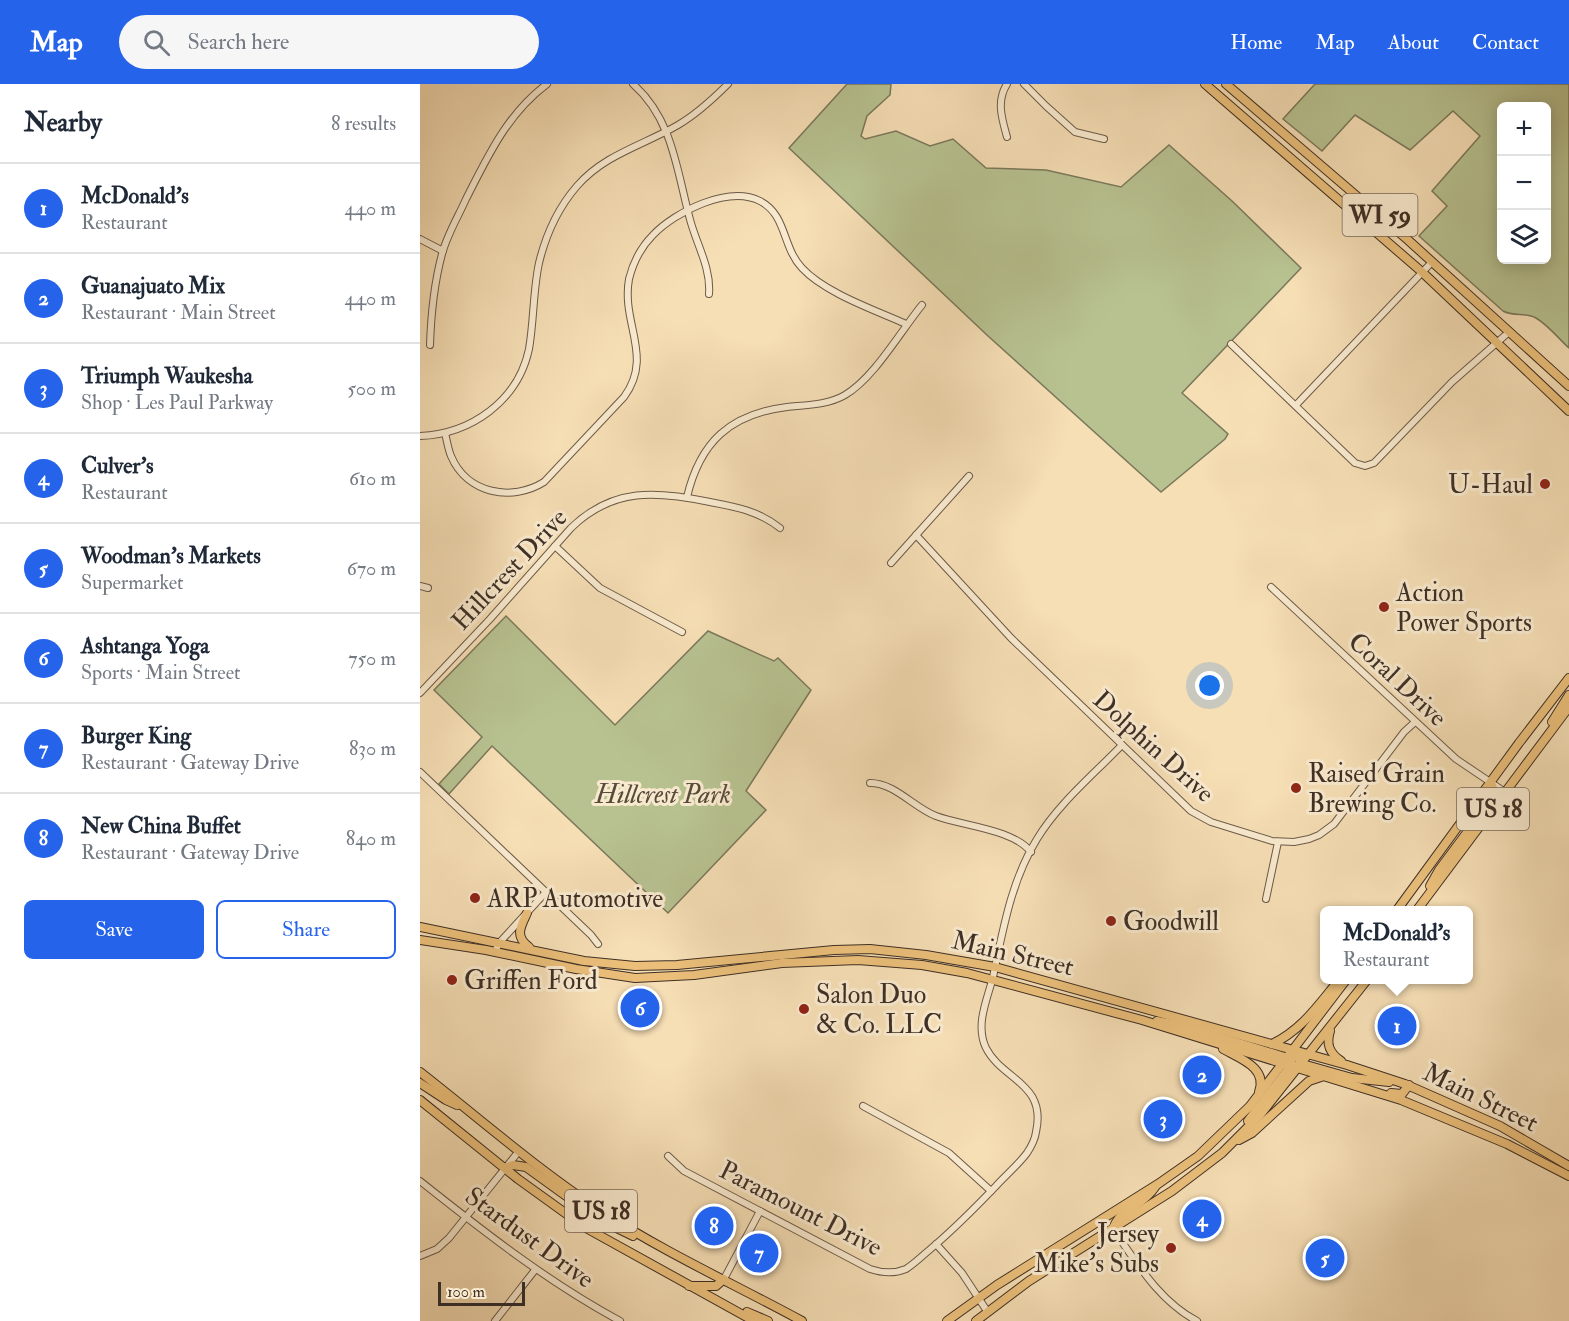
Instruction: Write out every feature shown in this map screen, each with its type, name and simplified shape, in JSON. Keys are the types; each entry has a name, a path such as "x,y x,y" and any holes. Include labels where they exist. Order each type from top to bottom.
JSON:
{"main road":[{"name":"WI 59","path":"1205,84 1216,87 1422,272 1569,411"},
{"name":"WI 59","path":"1226,84 1455,282 1569,386"},
{"name":"US 18","path":"1400,906 1569,678"},
{"path":"1544,740 1548,729 1569,695"},
{"name":"US 18","path":"1420,906 1569,707"},
{"path":"1419,906 1439,870 1495,795 1491,782"},
{"path":"528,913 520,928 519,937 532,950"},
{"name":"Main Street","path":"420,927 584,961 635,966 706,963 834,950 870,950 926,955 995,967 1272,1044 1293,1061 1326,1078 1419,1107 1507,1144 1569,1176"},
{"name":"Main Street","path":"420,940 635,978 708,974 782,963 858,960 922,965 993,978 1211,1043 1293,1061 1308,1055 1400,1082 1500,1126 1569,1166"},
{"path":"886,962 897,958 921,960 926,955"},
{"path":"706,963 708,974"},
{"path":"686,964 687,976"},
{"path":"635,966 635,978"},
{"path":"1272,1044 1291,1033 1307,1018 1336,984"},
{"path":"976,1321 1049,1268 1184,1183 1234,1142 1260,1115 1343,984"},
{"path":"947,1321 1183,1167 1212,1143 1293,1061 1308,1055 1364,984"},
{"path":"1129,1017 1187,1027 1352,1078 1400,1082"},
{"path":"1332,1025 1328,1039 1329,1048 1334,1056 1347,1065"},
{"path":"1211,1043 1258,1071 1261,1084 1255,1100"},
{"name":"US 18","path":"420,1072 586,1201 660,1246 802,1321"},
{"path":"1234,1142 1252,1134 1309,1081 1319,1077 1326,1078"},
{"path":"420,1083 446,1100 467,1109"},
{"path":"1351,1085 1400,1094 1406,1091 1409,1085"},
{"path":"1409,1085 1409,1095 1419,1107"},
{"name":"US 18","path":"420,1100 505,1168 586,1228 731,1309 768,1321"},
{"path":"505,1168 513,1165 526,1167 598,1220 660,1246"},
{"path":"1113,1229 1119,1216 1148,1197 1156,1185"},
{"path":"1049,1268 1058,1258 1099,1233 1104,1218"},
{"path":"688,1286 716,1286 724,1279"},
{"path":"731,1309 754,1321"},
{"path":"956,1321 964,1309"}],"street":[{"path":"430,345 433,301 443,251 496,140 523,105 547,84"},
{"path":"633,84 654,108 666,131 676,159 688,211 707,268 709,294"},
{"path":"420,436 445,434 462,429 484,417 503,400 517,380 528,349 538,265 543,249 566,200 579,184 607,161 630,147 666,131 694,114 728,84"},
{"path":"1007,84 1002,91 1000,110 1007,137"},
{"path":"1024,84 1075,132 1104,139"},
{"path":"445,434 451,456 458,468 468,479 484,489 502,493 518,493 538,486 551,476 624,397 633,383 638,358 628,308 628,291 632,269 645,245 654,233 668,222 711,201 735,195 747,196 762,202 774,212 779,219 791,254 808,274 826,287 906,324"},
{"path":"420,239 443,251"},
{"path":"1296,405 1432,262"},
{"path":"687,497 693,476 704,453 729,426 763,410 827,402 844,396 870,373 922,305"},
{"path":"1231,344 1355,462 1368,466 1387,451 1452,382 1509,332"},
{"path":"891,563 969,476"},
{"name":"Hillcrest Drive","path":"420,693 581,518 607,503 642,494 687,497 750,511 769,519 780,528"},
{"name":"Dolphin Drive","path":"916,535 1011,638 1191,811 1199,816 1278,842 1301,841 1319,835 1339,818 1404,732 1415,722"},
{"path":"555,546 600,588 682,632"},
{"path":"420,586 428,588"},
{"name":"Coral Drive","path":"1271,587 1455,759 1505,792"},
{"name":"Paramount Drive","path":"668,1156 684,1171 863,1266 879,1272 895,1272 904,1269 936,1244 991,1191 1031,1146 1038,1122 1035,1104 1026,1087 993,1060 984,1043 983,1009 993,978 1001,934 1014,890 1031,852 1047,824 1122,745"},
{"path":"420,772 598,944"},
{"path":"870,783 884,785 912,804 934,815 1018,841 1031,852"},
{"path":"1266,899 1278,842"},
{"path":"495,952 499,943 546,892"},
{"path":"863,1106 949,1153 991,1191"},
{"path":"420,1256 432,1252 444,1243 519,1151"},
{"path":"1540,1161 1545,1151"},
{"name":"Stardust Drive","path":"420,1181 535,1270 607,1318 620,1321"},
{"path":"724,1279 760,1211"},
{"path":"1113,1229 1158,1292 1176,1308 1197,1321"},
{"path":"936,1244 962,1273 987,1311"},
{"path":"495,1321 535,1270"}],"green space":[{"path":"847,84 891,84 890,95 867,116 861,136 865,139 896,131 930,146 953,139 986,168 1046,170 1121,187 1169,145 1232,201 1301,268 1182,393 1228,434 1225,439 1161,492 988,336 789,148"},
{"path":"1315,84 1569,84 1569,348 1536,318 1503,311 1419,236 1447,206 1432,191 1480,136 1453,111 1410,150 1355,115 1322,151 1283,119"},
{"name":"Hillcrest Park","path":"506,616 615,725 708,631 774,661 778,658 811,690 746,791 766,810 668,913 492,746 449,794 439,784 482,737 434,690"}],"place":[{"name":"U-Haul","path":"1545,484"},
{"name":"Action Power Sports","path":"1384,607"},
{"name":"Raised Grain Brewing Co.","path":"1296,788"},
{"name":"ARP Automotive","path":"475,898"},
{"name":"Goodwill","path":"1111,921"},
{"name":"Griffen Ford","path":"452,980"},
{"name":"Ashtanga Yoga","path":"640,1008"},
{"name":"Salon Duo & Co. LLC","path":"804,1009"},
{"name":"McDonald's","path":"1397,1026"},
{"name":"Guanajuato Mix","path":"1202,1075"},
{"name":"Triumph Waukesha","path":"1163,1119"},
{"name":"Culver's","path":"1202,1219"},
{"name":"New China Buffet","path":"714,1226"},
{"name":"Jersey Mike's Subs","path":"1171,1248"},
{"name":"Burger King","path":"759,1253"},
{"name":"Woodman's Markets","path":"1325,1258"}]}
